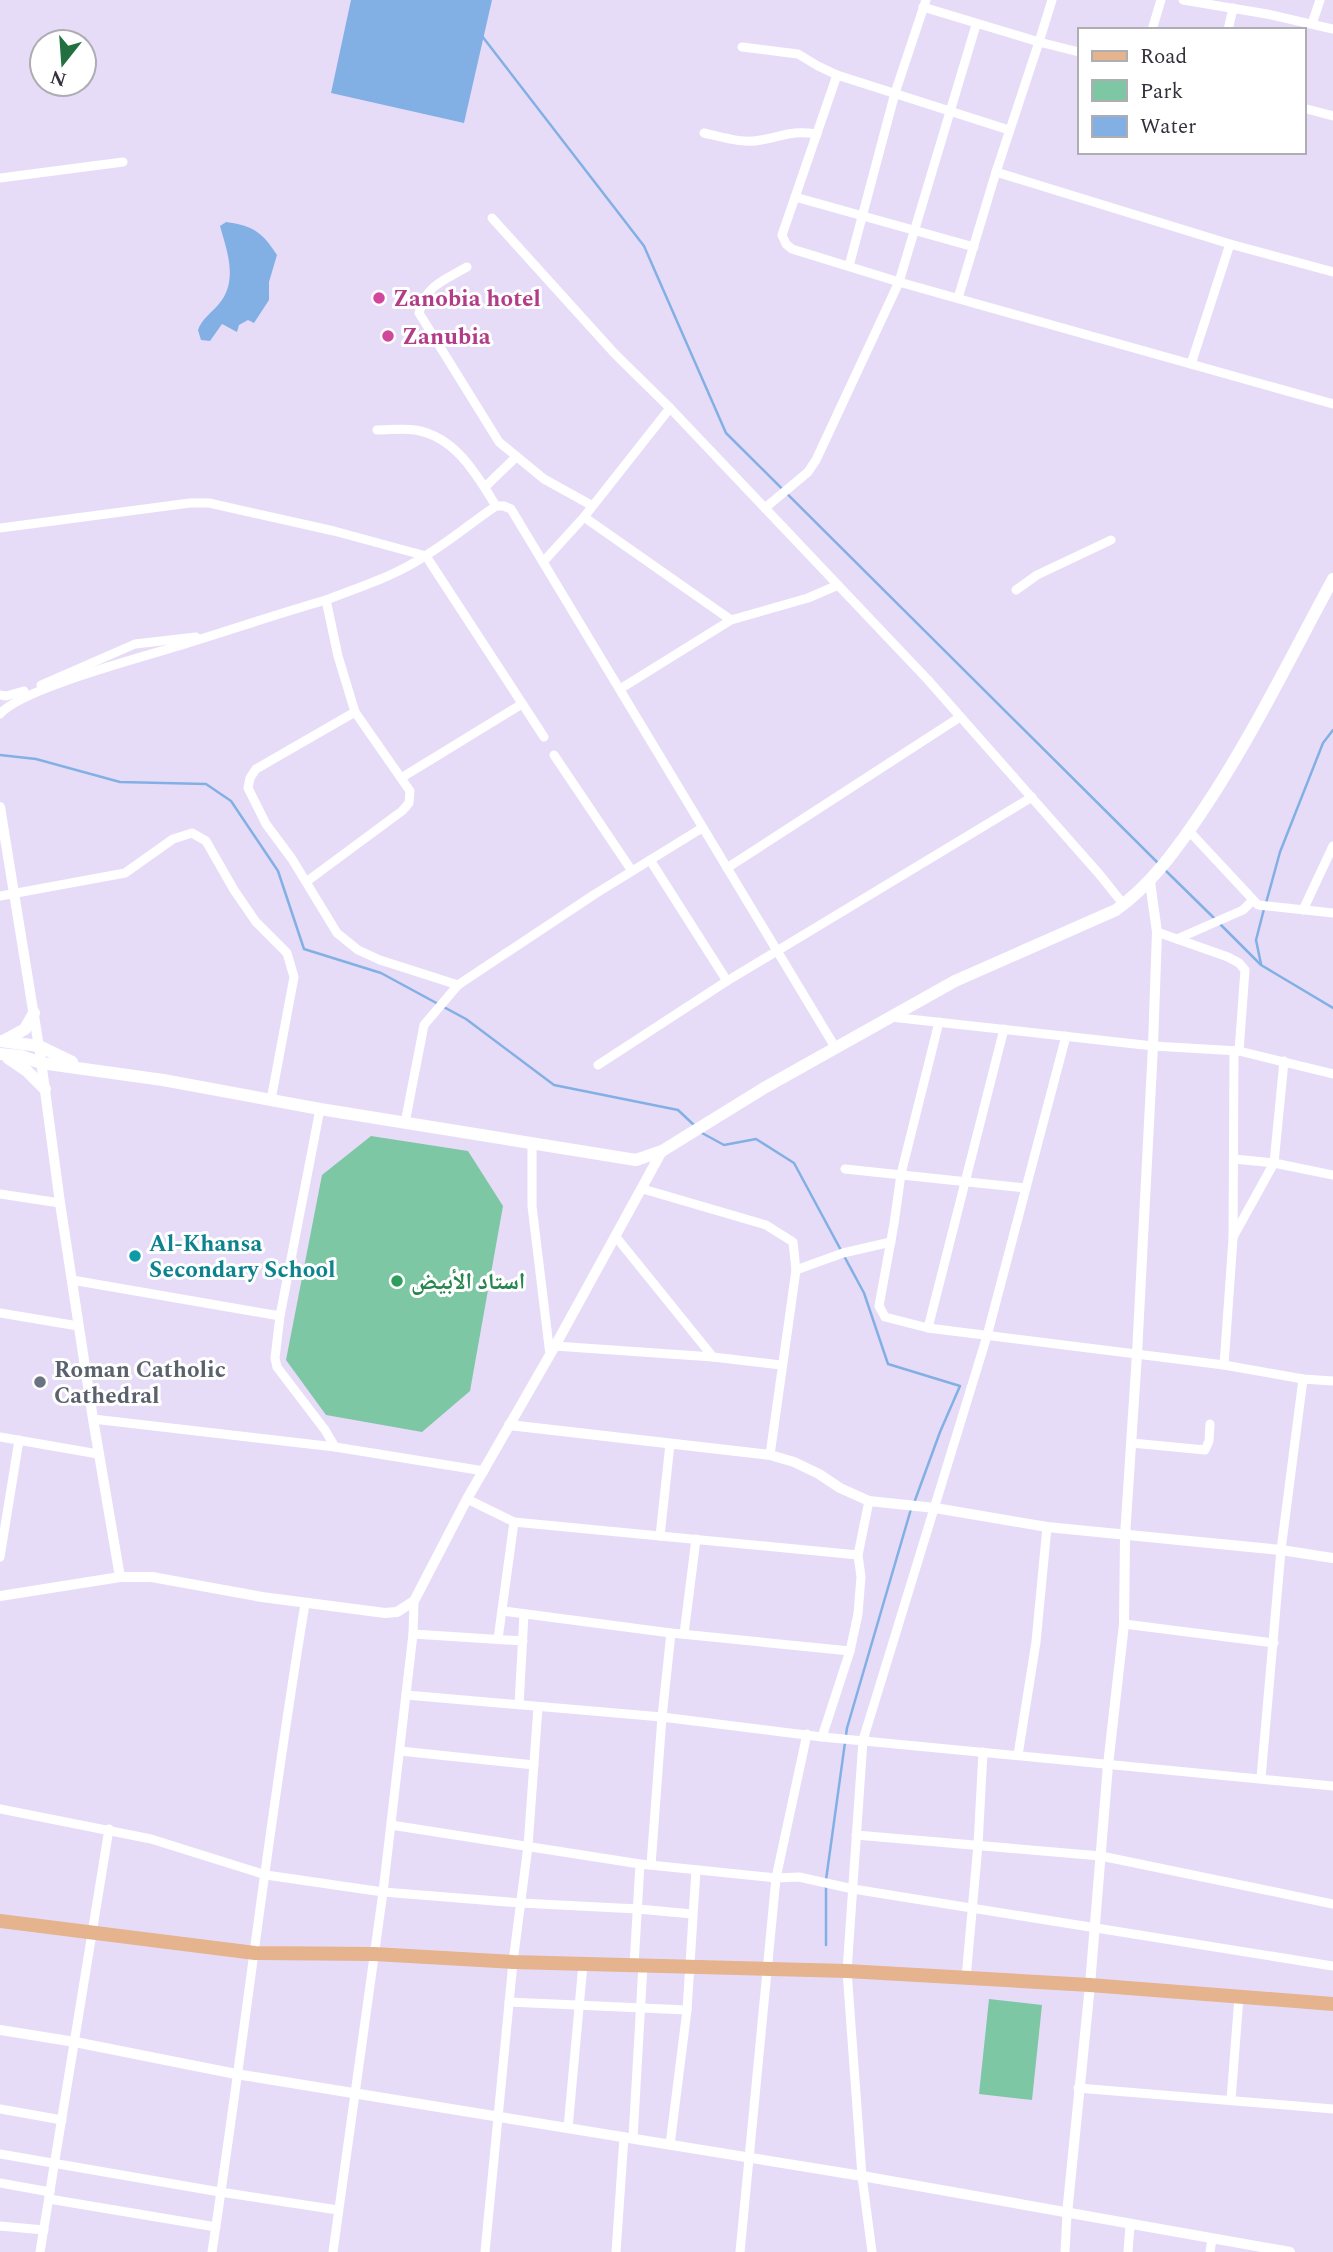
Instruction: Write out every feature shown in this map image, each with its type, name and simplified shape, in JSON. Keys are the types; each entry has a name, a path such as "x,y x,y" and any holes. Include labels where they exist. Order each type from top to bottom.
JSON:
{"main road":[{"path":"1,1047 41,1063 82,1067 532,1144 636,1160 662,1151 835,1047 955,981 1124,905 1153,879 1222,782 1258,721 1333,579"},
{"path":"1,1047 25,1029 34,1013"},
{"path":"1,1047 39,1046 82,1067"},
{"path":"1,1047 45,1089"},
{"path":"0,1921 256,1954 374,1954 513,1962 847,1971 1090,1985 1333,2004"}],"street":[{"path":"958,299 1052,0"},
{"path":"1153,28 1161,0"},
{"path":"1183,0 1333,29"},
{"path":"1312,24 1320,0"},
{"path":"849,266 895,93 924,4 976,24 1078,52"},
{"path":"1228,28 1233,8"},
{"path":"765,508 808,471 816,460 899,282 976,24"},
{"path":"742,47 798,54 837,75 1009,130"},
{"path":"837,75 782,235 792,249 958,299 1333,404"},
{"path":"1305,109 1333,116"},
{"path":"704,133 760,141 784,133 817,134"},
{"path":"0,178 122,162"},
{"path":"996,172 1230,244 1333,272"},
{"path":"795,197 974,247"},
{"path":"492,218 615,354 670,408 960,717 1124,905"},
{"path":"1191,364 1230,244"},
{"path":"467,267 433,287 422,298 419,313 499,442 515,458 544,479 591,505"},
{"path":"543,562 584,517 670,408"},
{"path":"377,430 416,430 440,439 467,462 496,506"},
{"path":"485,487 515,458"},
{"path":"0,528 190,503 209,503 334,531 426,556 544,737"},
{"path":"0,714 15,701 40,691 326,600 403,569 426,556 496,506 504,506 511,509 835,1047"},
{"path":"584,517 731,620"},
{"path":"1016,590 1037,575 1111,540"},
{"path":"620,690 731,620 808,598 838,585"},
{"path":"306,882 402,811 409,803 410,791 355,712 341,667 326,600"},
{"path":"0,695 15,694 36,687 135,644 212,635"},
{"path":"401,778 522,704"},
{"path":"355,712 256,769 248,788 266,824 337,933 358,950 458,985"},
{"path":"727,868 960,717"},
{"path":"554,755 632,871"},
{"path":"598,1065 727,981 1032,797"},
{"path":"0,807 39,1046 78,1326 120,1577"},
{"path":"405,1123 424,1025 458,985 702,828"},
{"path":"1189,831 1255,903 1274,908 1333,913"},
{"path":"0,896 125,873 173,839 192,833 206,841 256,922 287,953 292,965 294,977 271,1100"},
{"path":"1303,910 1333,846"},
{"path":"650,860 727,981"},
{"path":"1065,2252 1108,1765 1124,1624 1125,1536 1138,1354 1153,1046 1157,932 1153,879"},
{"path":"1177,939 1255,903"},
{"path":"1157,932 1228,957 1240,963 1245,970 1237,1051 1233,1239 1224,1365"},
{"path":"890,1017 1153,1046 1237,1051 1333,1074"},
{"path":"939,1022 901,1174 878,1306 885,1317 928,1328 1333,1381"},
{"path":"928,1328 1004,1029"},
{"path":"872,2252 862,2176 847,1971 863,1740 932,1508 987,1336 1066,1036"},
{"path":"1233,1239 1274,1163 1284,1061"},
{"path":"320,1109 280,1315 275,1358 277,1367 335,1447"},
{"path":"532,1144 532,1206 553,1350"},
{"path":"333,2252 383,1892 413,1634 414,1601 467,1499 553,1350 662,1151"},
{"path":"1234,1159 1274,1163 1333,1175"},
{"path":"845,1169 1026,1188"},
{"path":"643,1189 766,1224 793,1242 796,1270 770,1455"},
{"path":"0,1194 60,1203"},
{"path":"616,1237 713,1357"},
{"path":"796,1270 891,1242"},
{"path":"72,1280 280,1315"},
{"path":"0,1313 78,1326"},
{"path":"553,1350 713,1357 781,1365"},
{"path":"1261,1779 1281,1550 1303,1379"},
{"path":"93,1419 335,1447 484,1471"},
{"path":"1132,1443 1205,1450 1209,1441 1210,1424"},
{"path":"509,1425 770,1455 794,1462 819,1474 839,1488 869,1501 932,1508 1047,1528 1281,1550 1333,1558"},
{"path":"0,1437 99,1454"},
{"path":"0,1557 19,1440"},
{"path":"660,1536 670,1444"},
{"path":"467,1499 514,1522 858,1555"},
{"path":"826,1737 850,1651 860,1595 858,1555 869,1501"},
{"path":"498,1639 514,1522"},
{"path":"1018,1755 1036,1642 1047,1528"},
{"path":"684,1634 696,1539"},
{"path":"0,1596 120,1577 152,1577 305,1604 384,1613 397,1612 414,1601"},
{"path":"212,2252 236,2074 256,1954 281,1749 305,1604"},
{"path":"503,1611 671,1633 850,1651"},
{"path":"519,1705 524,1614"},
{"path":"1124,1624 1274,1643"},
{"path":"652,1865 662,1717 671,1633"},
{"path":"413,1634 523,1640"},
{"path":"406,1695 662,1717 826,1737 1333,1786"},
{"path":"485,2252 513,1962 528,1846 538,1707"},
{"path":"740,2252 776,1878 807,1734"},
{"path":"400,1751 534,1765"},
{"path":"966,1978 984,1752"},
{"path":"0,1809 151,1839 266,1875 383,1892 692,1914"},
{"path":"391,1825 640,1864 819,1880 853,1889 1333,1966"},
{"path":"40,2252 109,1829"},
{"path":"856,1835 1101,1856 1333,1904"},
{"path":"616,2252 641,2007 638,1909 640,1864"},
{"path":"670,2145 687,2010 696,1870"},
{"path":"568,2128 583,1964"},
{"path":"1231,2100 1239,1997"},
{"path":"509,2002 687,2010"},
{"path":"0,2030 236,2074 862,2176 1290,2252"},
{"path":"1078,2088 1333,2109"},
{"path":"0,2109 62,2120"},
{"path":"0,2154 338,2210"},
{"path":"0,2183 50,2196 216,2227"},
{"path":"1128,2252 1130,2225"},
{"path":"0,2226 44,2230"},
{"path":"1210,2252 1212,2239"}],"green space":[{"path":"371,1136 468,1151 503,1206 470,1391 422,1432 326,1415 286,1360 322,1175"},
{"path":"989,1999 1042,2005 1032,2100 979,2094"}],"water":[{"path":"351,0 492,0 464,123 331,93"},
{"path":"226,222 256,231 277,255 269,282 269,300 254,323 248,320 239,325 237,332 222,324 210,341 201,340 198,330 200,326 218,305 228,286 230,266 220,226"}],"waterway":[{"path":"482,36 644,246 726,433 1158,863"},
{"path":"1266,903 1280,852 1323,743 1333,730"},
{"path":"0,755 36,759 120,782 206,784 231,801 278,871 304,949 381,973 466,1019 554,1085 678,1110 695,1126"},
{"path":"1165,870 1215,919"},
{"path":"1261,964 1256,940 1264,909"},
{"path":"1220,924 1261,965 1333,1008"},
{"path":"702,1133 724,1145 756,1139 794,1163 864,1293 888,1364 960,1386 914,1503"},
{"path":"826,1880 847,1728 911,1509"},
{"path":"826,1887 826,1945"}],"place":[{"name":"Zanobia hotel","path":"379,298"},
{"name":"Zanubia","path":"388,336"},
{"name":"Al-Khansa Secondary School","path":"135,1256"},
{"name":"استاد الأبيض","path":"397,1281"},
{"name":"Roman Catholic Cathedral","path":"40,1382"}]}
